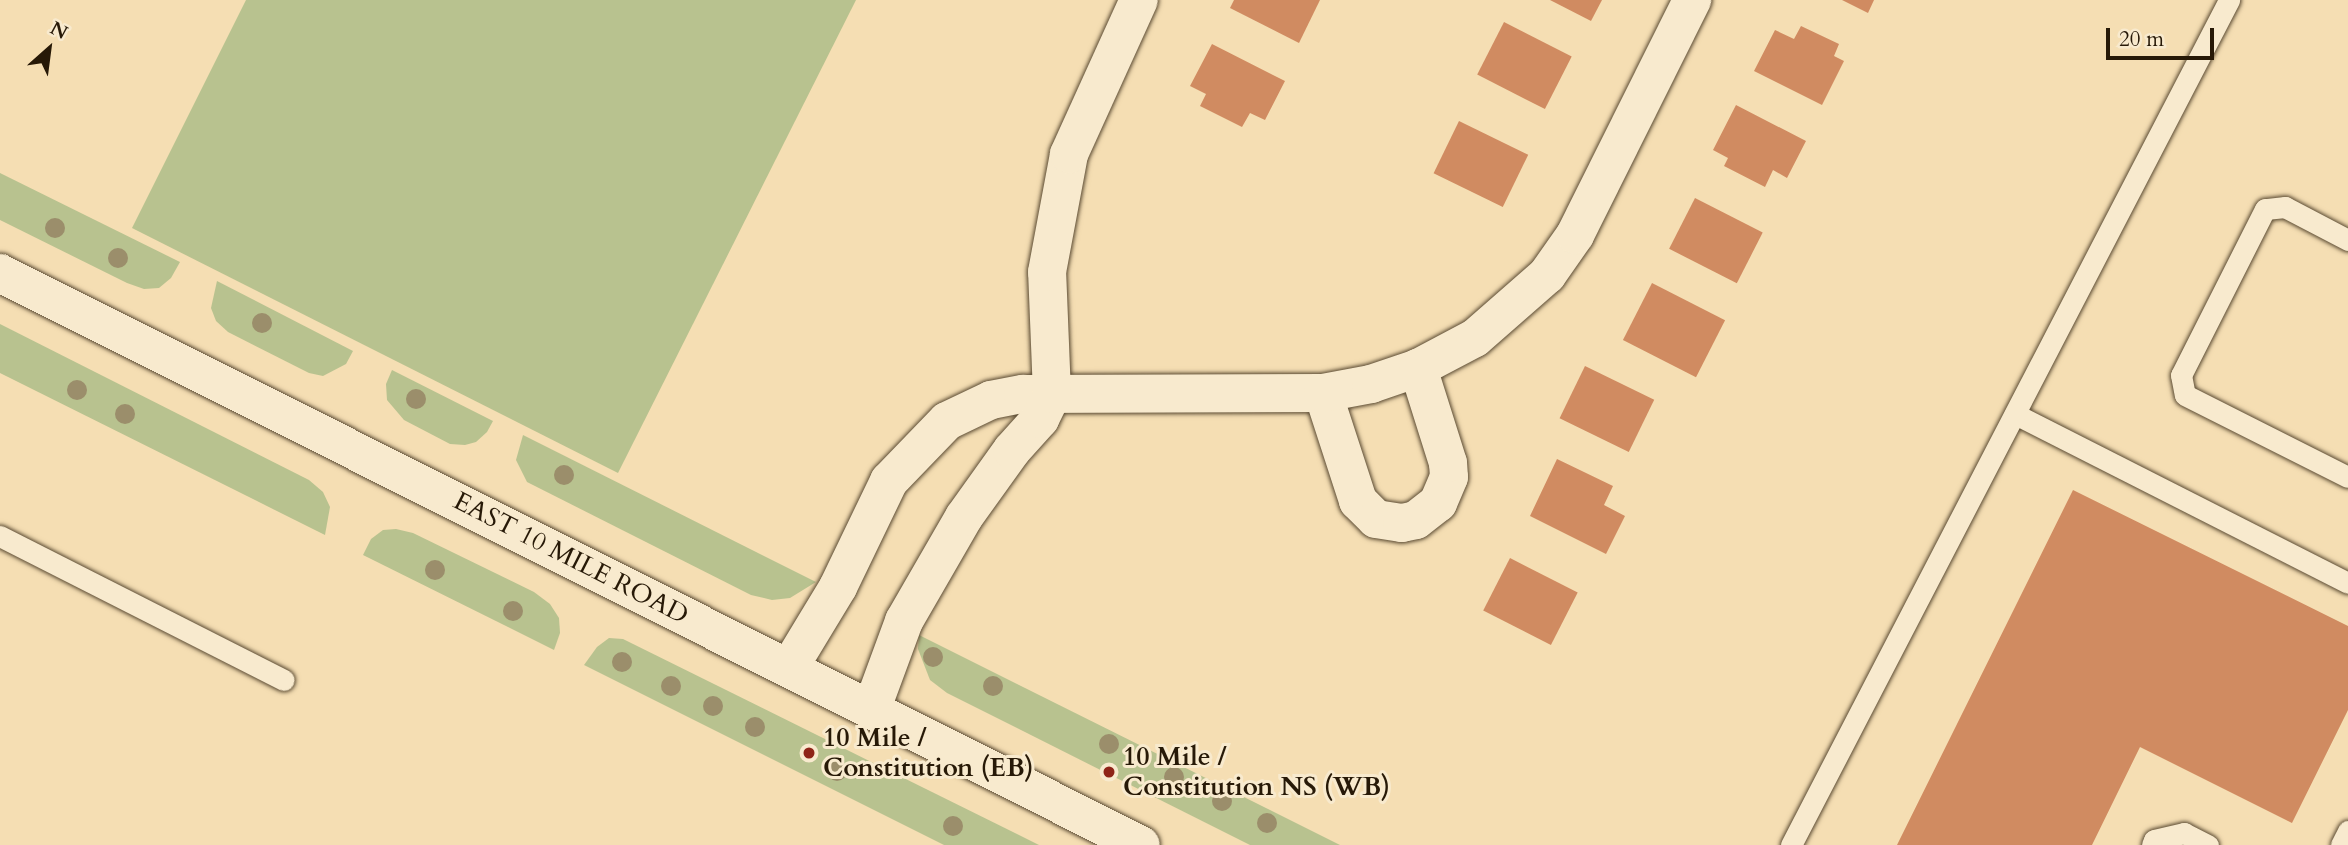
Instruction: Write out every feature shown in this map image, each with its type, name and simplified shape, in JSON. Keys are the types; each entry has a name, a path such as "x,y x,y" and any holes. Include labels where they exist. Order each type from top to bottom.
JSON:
{"street":[{"path":"872,708 904,621 964,517 1012,450 1040,419 1052,394 1047,272 1069,153 1139,0"},
{"path":"789,668 838,587 889,481 947,421 991,400 1023,394 1323,393 1371,384 1418,368 1475,338 1546,275 1575,235 1692,0"},
{"name":"EAST 10 MILE ROAD","path":"0,273 1141,845"},
{"path":"1323,393 1358,501 1376,519 1402,523 1416,520 1438,503 1449,477 1448,463 1418,368"}],"lane":[{"path":"1791,845 2229,0"},
{"path":"2348,240 2285,207 2265,209 2181,375 2185,395 2348,477"},
{"path":"2015,414 2348,583"},
{"path":"0,536 284,680"},
{"path":"2341,845 2348,831"},
{"path":"2151,845 2154,840 2184,833 2208,845"}],"green space":[{"path":"246,0 856,0 618,473 132,228"},
{"path":"0,173 180,262 171,278 159,288 144,289 127,283 0,220"},
{"path":"217,281 353,351 346,364 323,376 309,373 228,332 216,321 211,308"},
{"path":"0,324 309,480 323,492 330,507 325,535 0,373"},
{"path":"392,370 493,421 487,432 476,442 465,445 450,444 404,420 387,400 386,384"},
{"path":"523,435 816,582 790,598 772,600 751,595 527,482 516,460"},
{"path":"396,529 413,533 534,592 550,604 559,618 560,633 554,650 363,555 371,539 383,530"},
{"path":"919,635 1340,845 1250,845 947,693 930,680 918,649"},
{"path":"609,638 623,639 1039,845 944,845 584,665 597,647"}],"building":[{"path":"1234,0 1320,0 1299,43 1230,8"},
{"path":"1550,0 1602,0 1591,21"},
{"path":"1842,0 1874,0 1868,13"},
{"path":"1504,22 1572,57 1545,109 1477,75"},
{"path":"1801,26 1839,44 1834,56 1844,61 1822,105 1754,71 1775,30 1794,39"},
{"path":"1212,44 1285,81 1265,120 1250,113 1242,127 1200,106 1206,94 1190,86"},
{"path":"1736,105 1806,141 1787,178 1773,170 1765,187 1724,166 1728,158 1713,150"},
{"path":"1459,121 1528,155 1503,207 1434,173"},
{"path":"1695,198 1763,233 1737,283 1669,249"},
{"path":"1652,283 1725,320 1696,377 1623,340"},
{"path":"1585,366 1654,400 1629,452 1560,418"},
{"path":"1557,459 1613,486 1604,505 1625,516 1606,554 1530,516"},
{"path":"2073,490 2348,626 2348,710 2292,823 2140,747 2092,845 1897,845"},
{"path":"1510,558 1578,593 1551,645 1483,611"}],"place":[{"name":"10 Mile / Constitution (EB)","path":"809,753"},
{"name":"10 Mile / Constitution NS (WB)","path":"1109,772"}]}
